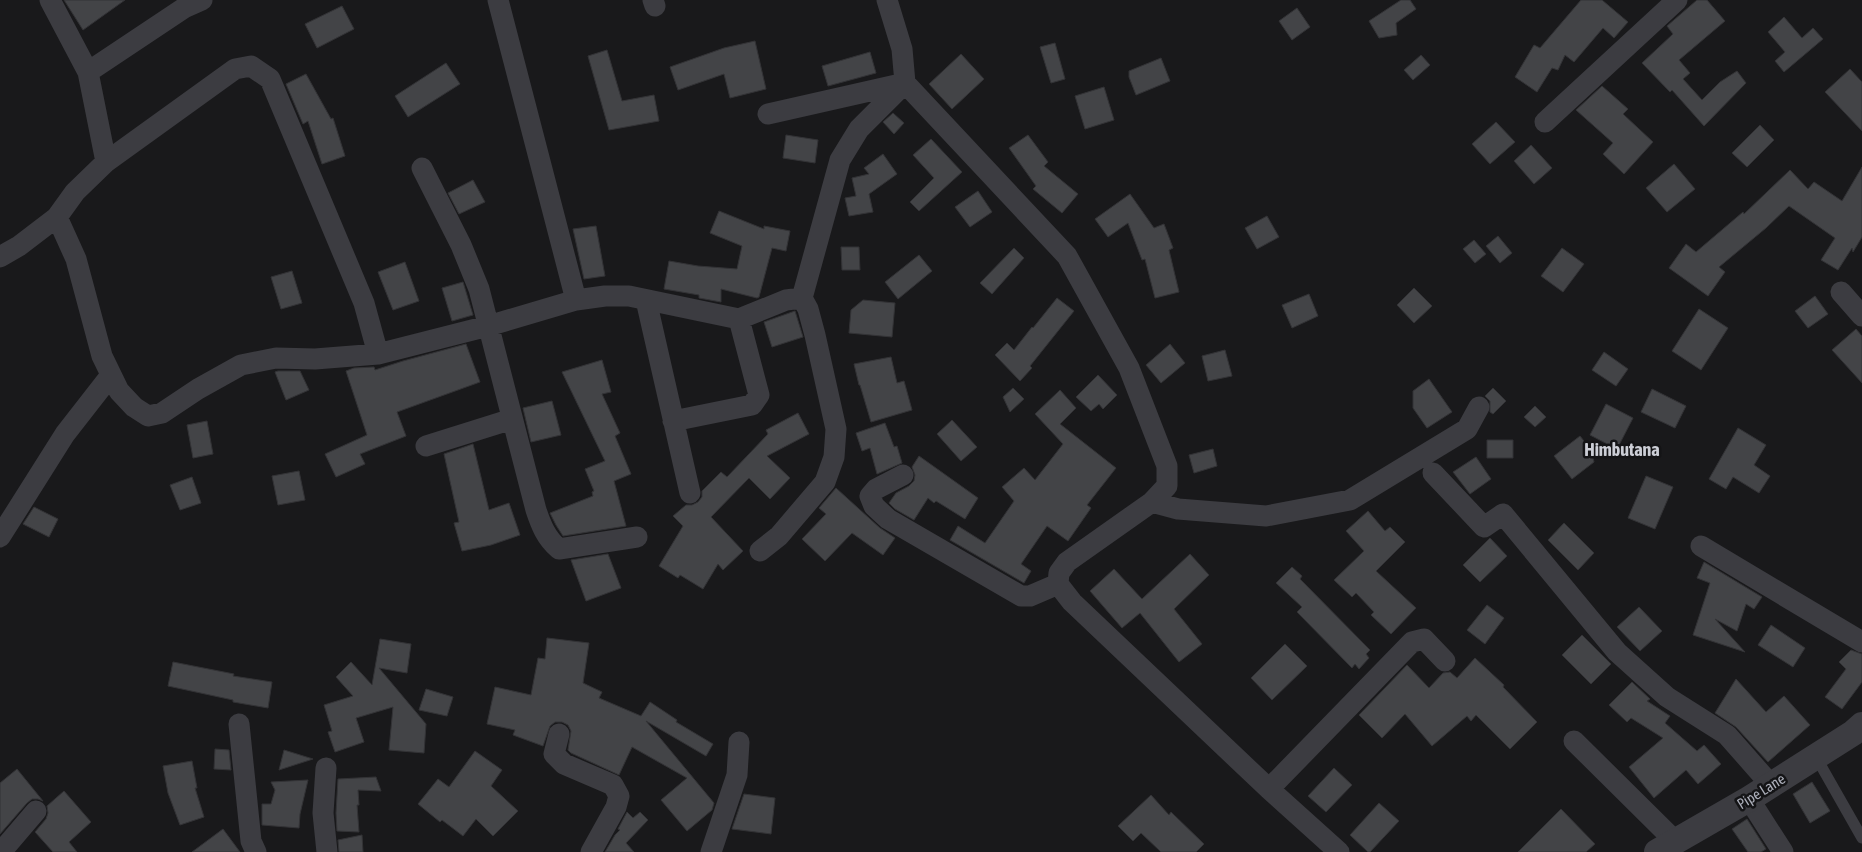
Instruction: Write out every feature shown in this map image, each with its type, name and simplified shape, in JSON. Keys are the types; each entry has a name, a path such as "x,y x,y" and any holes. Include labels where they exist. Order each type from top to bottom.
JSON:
{"street":[{"path":"50,0 88,72 106,162"},
{"path":"88,72 184,8 202,0"},
{"path":"498,0 576,300"},
{"path":"887,0 902,48 905,83 1067,256 1129,368 1167,466 1167,486 1152,502 1067,562 1059,573 1058,584 1072,602 1269,789 1339,852"},
{"path":"1545,122 1677,0"},
{"path":"0,257 19,246 57,217 76,192 106,162 235,69 251,66 270,78 364,302 378,354"},
{"path":"768,114 905,83"},
{"path":"760,551 779,536 825,482 834,456 836,429 816,335 808,309 802,298 840,160 859,129 905,83"},
{"path":"422,168 461,245 476,280 485,308 536,510 541,526 550,542 559,549 638,537"},
{"path":"57,217 76,259 102,356 119,391 134,408 148,416 162,413 198,389 242,365 276,358 315,359 378,354 488,326 576,300 617,295 629,296 739,319 786,300 802,298"},
{"path":"1841,292 1862,316"},
{"path":"646,300 690,493"},
{"path":"673,421 752,405 757,400 759,394 739,319"},
{"path":"0,537 65,434 111,375"},
{"path":"1152,502 1178,509 1266,516 1350,500 1468,429 1478,407"},
{"path":"426,446 512,419"},
{"path":"1433,473 1484,527 1503,514 1616,652 1668,697 1727,735 1772,785"},
{"path":"903,475 876,489 870,496 874,506 888,520 1021,596 1030,596 1058,584"},
{"path":"1701,546 1862,642"},
{"path":"1269,789 1412,642 1424,639 1445,661"},
{"path":"239,724 251,841 256,852"},
{"name":"Pipe Lane","path":"1666,847 1772,785 1853,734 1862,725"},
{"path":"559,734 554,754 564,764 613,785 619,796 616,807 592,852"},
{"path":"1574,741 1666,847"},
{"path":"711,852 738,775 739,742"},
{"path":"326,768 323,813 327,852"},
{"path":"1749,798 1783,852"},
{"path":"1,852 36,811"}],"lane":[{"path":"1816,757 1862,838"}],"building":[{"path":"64,0 125,0 83,30"},
{"path":"1401,0 1410,0 1416,9 1396,23 1397,35 1379,38 1369,21"},
{"path":"1581,0 1602,0 1628,22 1614,38 1603,28 1574,62 1565,55 1558,70 1552,68 1537,92 1515,77 1534,45 1540,48"},
{"path":"1697,0 1707,0 1725,21 1679,60 1690,73 1683,79 1702,100 1720,82 1737,71 1746,83 1704,126 1672,90 1670,92 1642,63 1673,34 1667,26"},
{"path":"342,6 354,29 317,48 305,24"},
{"path":"1297,8 1310,27 1292,40 1279,21"},
{"path":"1784,17 1802,38 1813,28 1823,39 1784,72 1775,61 1785,52 1768,32"},
{"path":"755,41 766,89 730,98 724,74 678,90 670,67 724,48"},
{"path":"1055,43 1065,79 1051,83 1040,47"},
{"path":"607,50 622,101 654,95 659,121 609,130 588,56"},
{"path":"870,52 876,73 828,86 822,66"},
{"path":"961,54 984,79 952,109 929,84"},
{"path":"1421,55 1430,65 1413,80 1404,70"},
{"path":"1161,58 1170,81 1136,95 1129,77 1129,71"},
{"path":"446,63 460,84 408,117 395,96"},
{"path":"1850,69 1862,82 1862,131 1825,92"},
{"path":"306,74 331,119 333,118 345,156 322,164 308,121 303,124 286,84"},
{"path":"1602,86 1628,109 1623,114 1653,142 1624,174 1603,154 1613,143 1576,110"},
{"path":"1104,87 1114,120 1085,129 1075,96"},
{"path":"893,113 904,123 894,134 883,122"},
{"path":"1496,122 1515,142 1490,164 1472,144"},
{"path":"1760,125 1774,140 1747,167 1732,153"},
{"path":"786,135 818,140 815,163 783,158"},
{"path":"1028,135 1048,162 1044,166 1078,194 1062,213 1033,189 1036,186 1009,148"},
{"path":"931,139 962,172 919,211 910,202 934,178 913,155"},
{"path":"1531,145 1552,168 1534,184 1514,161"},
{"path":"883,154 897,174 869,194 873,212 849,216 845,198 856,196 852,178 869,174 864,168"},
{"path":"1674,164 1695,189 1667,212 1646,188"},
{"path":"1862,167 1862,237 1853,252 1852,248 1838,270 1821,260 1835,238 1789,206 1719,267 1725,272 1708,296 1669,268 1686,244 1696,252 1743,212 1744,214 1790,170 1808,189 1814,182 1842,201"},
{"path":"473,180 485,202 459,214 448,193"},
{"path":"978,191 992,212 970,227 955,207"},
{"path":"1130,194 1154,228 1164,224 1173,248 1169,250 1179,292 1155,298 1145,259 1142,260 1128,223 1108,237 1095,219"},
{"path":"719,211 764,229 764,226 790,231 786,251 772,248 759,297 721,289 721,302 699,298 699,295 664,289 669,261 698,266 737,269 742,246 710,233"},
{"path":"1267,216 1279,237 1257,249 1245,228"},
{"path":"596,226 605,276 584,279 573,229"},
{"path":"1498,236 1512,253 1500,263 1486,246"},
{"path":"1474,240 1486,254 1475,263 1463,249"},
{"path":"841,247 859,247 860,270 842,270"},
{"path":"1014,248 1024,258 992,294 980,283"},
{"path":"1562,248 1584,264 1563,292 1541,276"},
{"path":"919,255 932,271 898,299 885,282"},
{"path":"405,262 419,301 393,310 378,272"},
{"path":"292,271 302,303 281,309 271,277"},
{"path":"463,282 473,315 452,321 442,288"},
{"path":"1414,288 1432,306 1414,323 1397,305"},
{"path":"1309,294 1318,316 1292,328 1282,305"},
{"path":"1815,296 1828,314 1808,328 1795,311"},
{"path":"1057,298 1074,311 1030,366 1032,368 1020,381 995,355 1007,343 1014,350"},
{"path":"863,300 895,303 892,337 849,333 851,310"},
{"path":"1699,309 1728,328 1701,370 1672,351"},
{"path":"795,311 803,337 772,347 764,322"},
{"path":"1856,329 1862,336 1862,383 1832,350"},
{"path":"466,344 480,382 397,412 406,436 360,454 365,464 336,477 325,454 367,435 346,371 354,368 374,367 375,370"},
{"path":"1170,344 1185,363 1161,383 1146,365"},
{"path":"1225,350 1232,376 1208,381 1202,356"},
{"path":"1604,352 1628,369 1616,386 1592,370"},
{"path":"891,357 897,383 904,381 912,410 871,422 854,364"},
{"path":"602,360 611,392 602,394 620,433 615,436 631,474 614,481 626,526 563,536 550,513 593,496 592,492 594,491 585,469 605,461 562,372"},
{"path":"300,371 309,390 286,400 275,372"},
{"path":"1098,375 1117,395 1103,409 1099,404 1091,411 1076,397"},
{"path":"1429,379 1452,412 1427,428 1413,408 1413,391"},
{"path":"1013,388 1024,399 1010,412 1003,397"},
{"path":"1493,388 1506,401 1493,414 1490,412 1490,401 1485,396"},
{"path":"1652,389 1686,406 1675,428 1641,412"},
{"path":"1060,390 1076,408 1060,424 1116,468 1087,505 1091,508 1068,541 1047,526 1021,564 1031,571 1024,583 950,540 958,526 985,543 1014,501 1002,487 1024,468 1035,480 1063,444 1035,414"},
{"path":"552,401 561,435 531,442 523,408"},
{"path":"1606,404 1633,418 1617,449 1590,435"},
{"path":"1535,406 1546,417 1535,427 1524,417"},
{"path":"798,413 809,434 767,456 790,478 770,499 749,478 711,517 743,551 723,570 718,564 703,589 680,575 678,578 659,566 683,526 673,516 686,505 698,502 702,497 702,491 721,472 727,477 768,434 766,430"},
{"path":"952,420 977,447 961,461 937,434"},
{"path":"207,421 213,454 193,458 187,425"},
{"path":"885,423 894,447 897,446 902,463 877,474 870,448 862,451 856,433"},
{"path":"1738,428 1766,445 1754,465 1770,476 1759,493 1733,477 1726,489 1709,479"},
{"path":"1580,436 1591,450 1594,462 1572,479 1554,456"},
{"path":"1487,440 1513,440 1513,458 1487,458"},
{"path":"473,444 489,510 509,503 520,535 491,545 462,551 454,523 459,522 444,454"},
{"path":"1213,449 1217,466 1194,473 1189,455"},
{"path":"919,456 978,498 965,519 928,498 914,520 895,509 889,503 896,493 914,481 915,475 912,467"},
{"path":"1476,457 1491,479 1470,494 1453,472"},
{"path":"299,471 305,500 278,505 272,476"},
{"path":"1646,476 1673,487 1655,529 1628,518"},
{"path":"192,477 201,503 180,510 170,485"},
{"path":"836,488 880,528 895,538 883,555 852,533 825,561 802,539 826,514 819,508"},
{"path":"34,507 58,519 49,537 23,524"},
{"path":"1368,511 1385,531 1390,527 1405,542 1376,571 1416,608 1391,634 1371,615 1374,612 1356,593 1352,597 1334,580 1364,551 1346,531"},
{"path":"1564,523 1594,553 1578,570 1548,540"},
{"path":"1490,538 1507,556 1480,582 1463,565"},
{"path":"608,554 621,588 586,601 571,560"},
{"path":"1190,554 1209,575 1174,609 1202,644 1179,662 1140,613 1122,628 1090,591 1114,569 1142,599"},
{"path":"1704,562 1762,597 1754,609 1746,604 1737,631 1715,619 1745,652 1693,635 1710,583 1697,578"},
{"path":"1292,567 1302,576 1300,579 1370,650 1366,654 1369,658 1359,669 1355,664 1352,668 1297,612 1302,607 1276,583"},
{"path":"1487,605 1504,618 1485,644 1467,630"},
{"path":"1639,607 1662,631 1640,651 1617,627"},
{"path":"1771,625 1805,648 1793,667 1758,645"},
{"path":"1582,635 1611,664 1591,684 1562,655"},
{"path":"547,638 589,643 583,683 602,692 599,698 641,716 650,702 677,720 676,722 713,744 706,756 646,721 714,803 712,810 687,831 661,800 687,778 632,747 619,775 571,753 568,750 571,731 568,725 562,722 555,722 550,726 543,746 513,735 515,730 487,724 495,687 531,695 538,658 545,659"},
{"path":"380,639 411,644 407,673 379,668 426,724 424,753 389,750 393,707 356,718 364,742 335,752 328,732 332,731 324,705 353,696 336,677 351,662 372,685"},
{"path":"1285,644 1307,666 1272,700 1251,678"},
{"path":"1851,650 1862,654 1862,682 1842,709 1825,697 1846,669 1839,662"},
{"path":"1475,658 1504,685 1503,687 1537,722 1510,749 1476,715 1471,721 1467,716 1432,746 1405,714 1382,738 1359,715 1407,665 1429,688 1443,673 1450,672 1457,678"},
{"path":"173,662 234,674 233,676 272,682 268,708 233,702 233,700 168,686"},
{"path":"1736,679 1766,712 1784,696 1810,725 1768,762 1736,727 1715,713"},
{"path":"1632,682 1650,699 1647,701 1670,716 1665,723 1697,751 1704,745 1721,764 1698,784 1686,770 1654,798 1629,767 1663,738 1631,718 1627,722 1609,705"},
{"path":"426,689 453,697 447,716 419,710"},
{"path":"215,749 229,750 231,770 214,769"},
{"path":"284,750 313,759 279,770"},
{"path":"475,751 502,770 491,786 518,811 493,836 476,819 463,836 442,820 440,822 418,804 438,779 449,787"},
{"path":"192,761 197,788 195,788 204,817 180,825 168,793 163,766"},
{"path":"1334,768 1352,785 1326,812 1308,796"},
{"path":"17,769 43,801 32,799 0,834 0,783"},
{"path":"376,777 381,791 358,790 359,832 337,831 338,779"},
{"path":"308,780 300,814 299,828 262,825 262,804 271,804 275,790 271,782"},
{"path":"1812,782 1830,811 1810,823 1793,794"},
{"path":"64,791 91,822 69,842 77,852 53,852 35,832 46,819 48,813 47,806"},
{"path":"744,794 775,798 771,834 732,829"},
{"path":"1151,795 1169,815 1171,812 1204,844 1196,852 1161,852 1141,833 1133,841 1118,826"},
{"path":"1379,803 1399,821 1368,852 1350,835"},
{"path":"1561,809 1595,844 1586,852 1518,852"},
{"path":"627,812 633,818 640,812 648,820 626,843 634,852 605,852 620,830 618,829"},
{"path":"1747,819 1766,849 1761,852 1748,852 1732,829"},
{"path":"223,829 240,852 192,852"},
{"path":"362,835 363,852 339,852 338,840"}],"district":[{"name":"Himbutana","path":"1622,449"}]}
